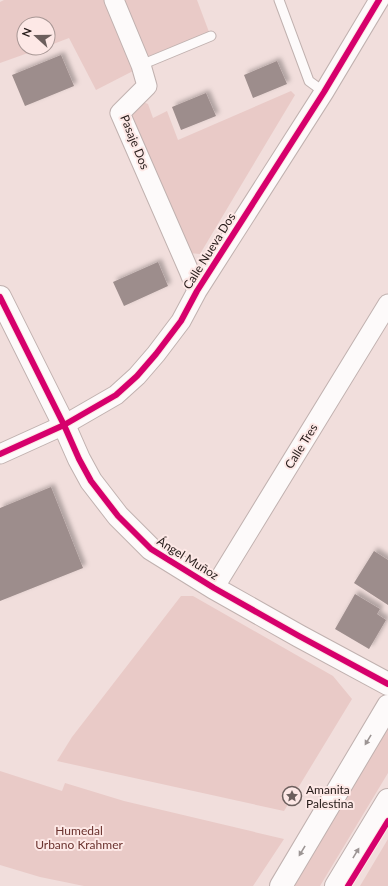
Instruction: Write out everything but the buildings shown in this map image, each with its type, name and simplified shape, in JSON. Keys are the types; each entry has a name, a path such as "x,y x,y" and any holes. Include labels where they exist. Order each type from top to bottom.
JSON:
{"street":[{"name":"Pasaje Dos","path":"114,0 141,66 147,86 120,113 197,291"},
{"name":"Calle Nueva Dos","path":"0,454 64,425 116,395 137,376 156,354 181,321 197,291 324,92 379,0"},
{"name":"Ángel Muñoz","path":"0,297 91,481 118,516 151,549 214,588 388,684"},
{"name":"Calle Tres","path":"214,588 388,304"},
{"path":"281,886 388,706"},
{"path":"336,886 388,800"}],"lane":[{"path":"279,0 309,82 324,92"},
{"path":"141,66 211,36"}],"green space":[{"path":"4,0 104,0 133,71 96,90 69,38 56,43 56,16 16,16 16,56 20,56 0,63 0,2"},
{"path":"122,0 197,0 209,32 144,58"},
{"path":"291,91 295,95 200,254 188,253 128,117 143,102 148,104 153,118 167,111 178,140"},
{"path":"181,596 193,596 333,676 352,699 284,811 57,761 72,737"},
{"path":"388,726 388,773 320,886 292,886"},
{"name":"Humedal Urbano Krahmer","path":"0,771 62,791 65,783 124,801 284,839 253,886 84,886 40,877 0,865"},
{"path":"388,839 388,886 360,886"}],"cycle path":[{"path":"0,454 64,425 116,395 137,376 156,354 181,321 197,291 324,92 379,0"},
{"path":"0,297 91,481 118,516 151,549 214,588 388,684"},
{"path":"348,886 388,821"}],"place":[{"name":"Amanita Palestina","path":"292,796"}]}
